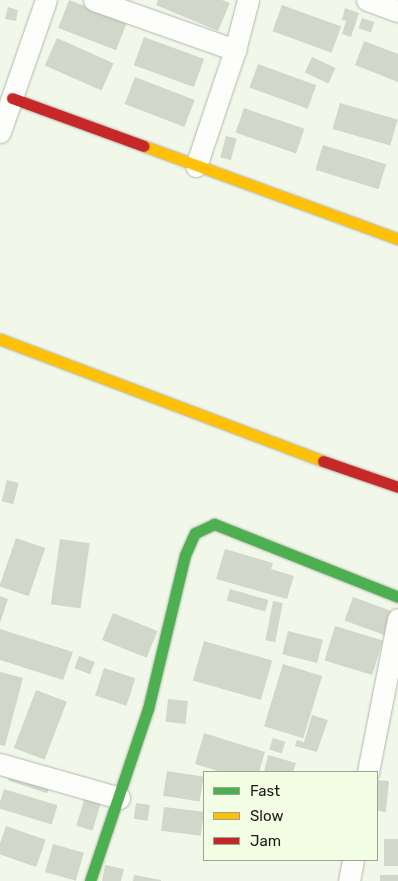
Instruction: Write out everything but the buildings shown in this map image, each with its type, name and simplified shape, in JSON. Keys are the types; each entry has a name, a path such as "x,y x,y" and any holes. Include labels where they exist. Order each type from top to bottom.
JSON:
{"street":[{"path":"0,132 46,0"},
{"path":"94,0 236,50"},
{"path":"196,166 236,50 248,0"},
{"path":"366,0 398,11"},
{"path":"12,98 398,239"},
{"path":"0,339 28,352 230,428 398,487"},
{"path":"90,881 148,708 185,555 195,533 214,524 398,597"},
{"path":"368,771 398,619"},
{"path":"0,764 119,798"},
{"path":"349,881 352,861"}],"traffic: fast":[{"path":"90,881 148,709 185,555 195,533 214,524 398,597"}],"traffic: slow":[{"path":"144,146 398,239"},
{"path":"0,339 323,461"}],"traffic: jam":[{"path":"12,98 144,146"},
{"path":"323,461 398,487"}]}
